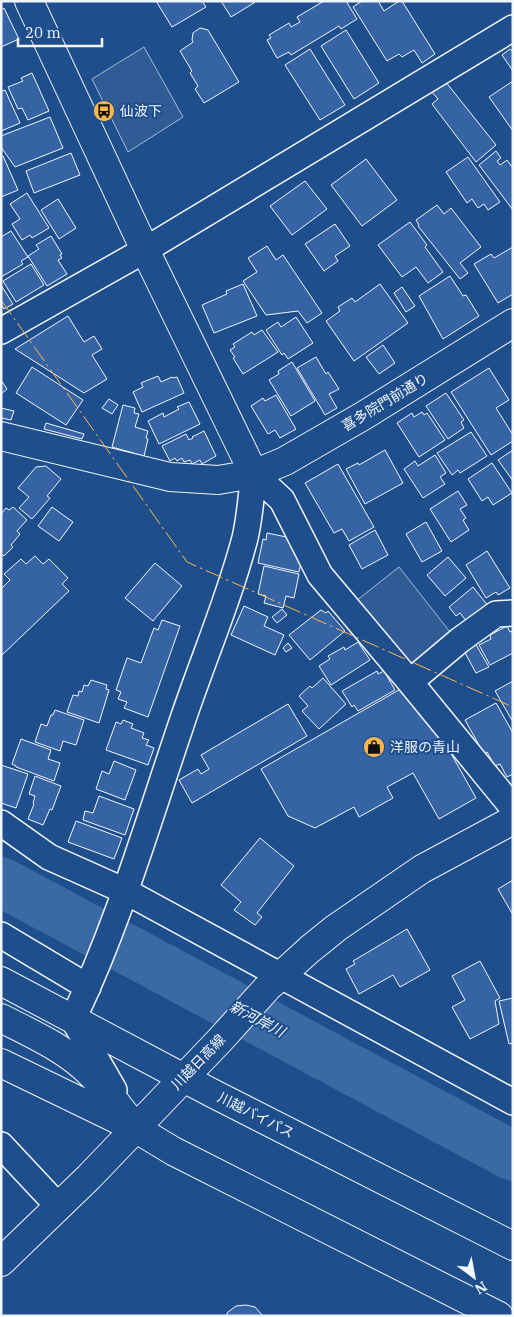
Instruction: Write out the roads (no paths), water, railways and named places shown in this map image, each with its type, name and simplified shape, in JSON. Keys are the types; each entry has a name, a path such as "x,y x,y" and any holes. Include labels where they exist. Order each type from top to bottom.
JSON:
{"main road":[{"path":"29,1 145,250 254,474"},
{"name":"喜多院門前通り","path":"1,436 170,477 218,480 254,474 285,461 513,323"},
{"name":"川越日高線","path":"1,1262 135,1128 274,981 336,928 422,869 513,820"},
{"name":"川越バイパス","path":"1,981 183,1077 513,1246"},
{"path":"1,1018 72,1057 92,1074 135,1128"},
{"path":"1,1064 135,1128 174,1151 499,1316"}],"street":[{"path":"1,331 145,250 513,28"},
{"path":"254,474 282,500 320,575 513,808"},
{"path":"135,1128 73,1019 91,981 121,902 228,595 245,536 254,474"},
{"path":"410,682 460,640 496,614 513,613"},
{"path":"1,824 121,902 274,981 302,989 513,1102"},
{"path":"1,935 91,981"},
{"path":"1,1146 58,1206"}],"waterway":[{"name":"新河岸川","path":"1,882 513,1156"}],"place":[{"name":"仙波下","path":"104,111"},
{"name":"洋服の青山","path":"374,747"}]}
